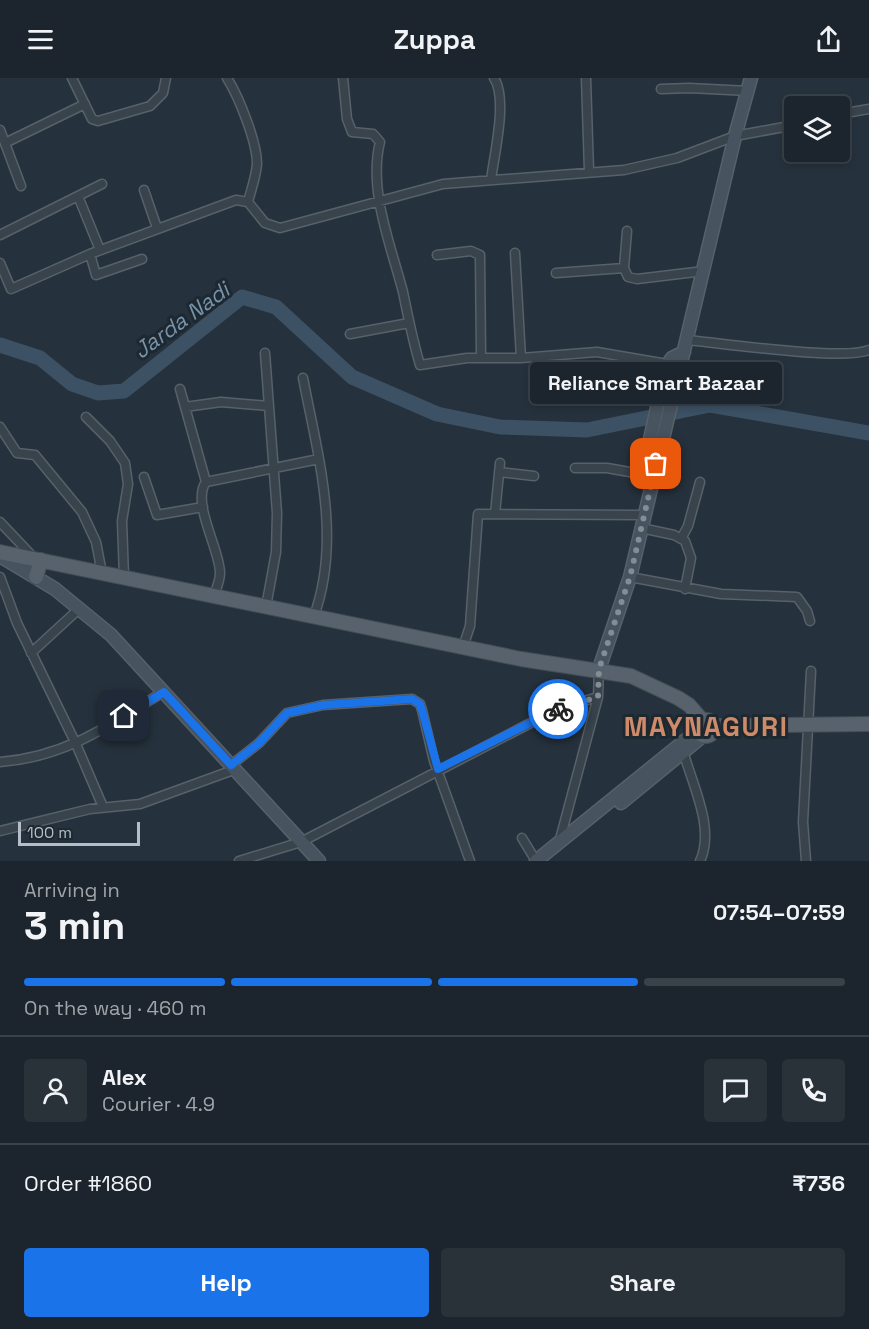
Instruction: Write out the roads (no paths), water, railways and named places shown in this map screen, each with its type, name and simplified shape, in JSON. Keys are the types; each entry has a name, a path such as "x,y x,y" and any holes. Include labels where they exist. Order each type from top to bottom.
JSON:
{"main road":[{"path":"599,669 630,577 654,470 751,78"},
{"path":"654,470 647,461 648,447 667,365 684,349"},
{"path":"0,554 520,659 599,669 631,676 664,689 689,705 704,728"},
{"path":"0,554 80,608 111,635 319,861"},
{"path":"36,577 38,560"},
{"path":"536,861 704,728 869,724"},
{"path":"546,861 684,754 704,728"}],"street":[{"path":"72,78 94,121 150,105 163,93 166,78"},
{"path":"227,78 239,102 256,155 256,169 248,202 256,214 275,228 443,184 624,170 655,164 735,136 784,126"},
{"path":"343,78 347,119 352,132 373,134 380,142 376,160 381,200 420,365 481,357 521,358 608,353 667,365"},
{"path":"491,180 500,114 499,87 494,78"},
{"path":"586,78 589,171"},
{"path":"661,89 689,87 749,91"},
{"path":"6,143 85,104"},
{"path":"850,112 869,109"},
{"path":"0,130 21,186"},
{"path":"0,235 102,184"},
{"path":"144,190 157,228"},
{"path":"78,196 100,250"},
{"path":"0,263 11,289 90,254 227,202 248,202"},
{"path":"627,231 624,267 628,277 637,279 704,271"},
{"path":"437,255 471,251 480,255 481,357"},
{"path":"515,253 521,358"},
{"path":"90,254 96,275 142,259"},
{"path":"556,273 624,267"},
{"path":"351,334 409,323"},
{"path":"684,349 851,353 869,350"},
{"path":"265,353 277,533 266,607"},
{"path":"303,378 319,459 327,537 323,578 314,616"},
{"path":"180,389 206,482 201,494 220,576 214,596"},
{"path":"185,407 221,402 269,406"},
{"path":"86,417 110,441 125,463 128,484 122,521 124,578"},
{"path":"0,427 17,453 30,453 40,459 82,512 96,542 102,573"},
{"path":"206,482 319,459"},
{"path":"495,514 500,467 534,476"},
{"path":"575,468 654,470"},
{"path":"144,477 158,515 203,507"},
{"path":"681,538 688,526 700,482"},
{"path":"463,647 470,626 478,514 644,515"},
{"path":"0,522 38,560"},
{"path":"641,528 681,538 689,547 691,558 686,589"},
{"path":"0,577 4,593 76,744 103,807"},
{"path":"630,577 721,594 797,597 807,611 810,621"},
{"path":"31,653 80,608"},
{"path":"559,843 598,697 599,669"},
{"path":"806,861 803,822 811,671"},
{"path":"0,762 26,760 76,744 164,692"},
{"path":"239,861 301,842 438,769 566,706 598,697"},
{"path":"0,831 103,807 140,804 233,767 287,713 323,705 405,698 420,704 438,769 470,861"},
{"path":"684,754 705,830 705,851 700,861"},
{"path":"522,838 536,861"}],"waterway":[{"name":"Jarda Nadi","path":"0,345 40,358 72,384 98,393 124,391 242,297 276,307 352,377 437,414 500,427 587,430 710,405 869,433"}],"place":[{"name":"Reliance Smart Bazaar","path":"656,464"}],"district":[{"name":"MAYNAGURI","path":"706,727"}]}
